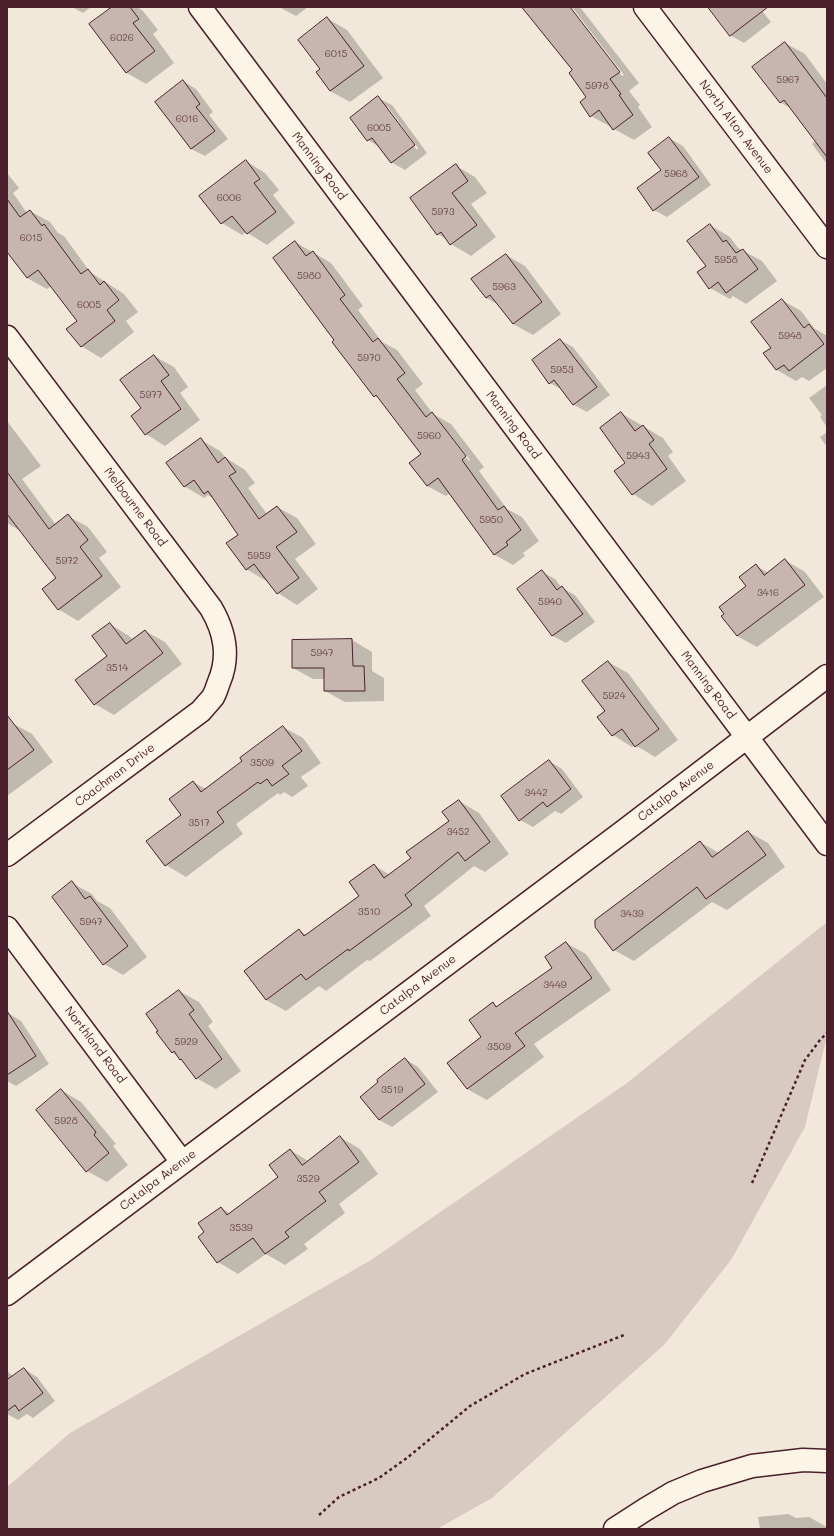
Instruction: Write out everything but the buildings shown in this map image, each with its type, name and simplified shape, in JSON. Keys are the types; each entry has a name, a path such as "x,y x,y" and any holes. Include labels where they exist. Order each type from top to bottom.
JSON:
{"street":[{"name":"Manning Road","path":"200,7 827,844"},
{"name":"North Alton Avenue","path":"644,7 827,247"},
{"name":"Melbourne Road","path":"7,337 217,618 222,632 226,654 224,672 216,690"},
{"name":"Catalpa Avenue","path":"7,1294 827,676"},
{"name":"Coachman Drive","path":"7,854 201,711 216,690"},
{"name":"Northland Road","path":"7,928 182,1162"},
{"path":"615,1529 646,1509 702,1481 752,1466 803,1460 827,1461"}],"path":[{"path":"752,1183 805,1060 827,1033"},
{"path":"319,1515 339,1497 379,1478 407,1458 470,1406 525,1374 624,1335"}],"shaded area":[{"path":"827,922 827,1036 805,1127 731,1260 664,1345 492,1498 437,1529 7,1529 7,1487 70,1433 371,1260 627,1083"}]}
